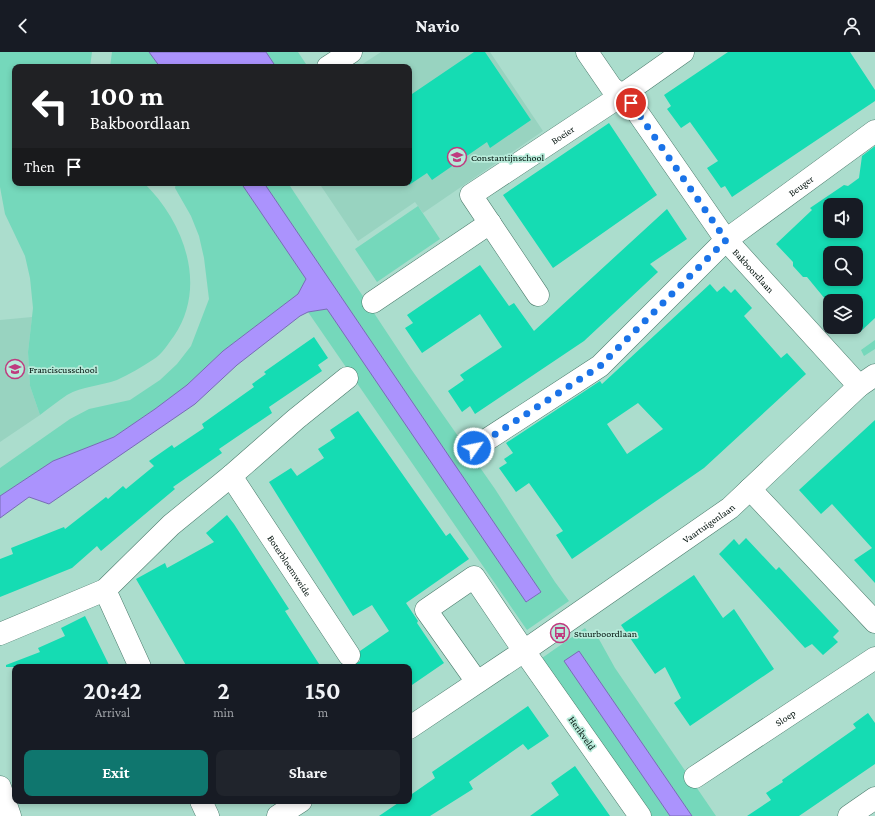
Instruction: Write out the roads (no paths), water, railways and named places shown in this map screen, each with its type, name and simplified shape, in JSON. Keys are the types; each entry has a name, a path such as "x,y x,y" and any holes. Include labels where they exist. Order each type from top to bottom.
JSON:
{"street":[{"path":"333,64 351,52"},
{"name":"Bakboordlaan","path":"587,52 610,87 631,103 726,240 867,380"},
{"path":"622,95 683,52"},
{"name":"Boeier","path":"538,295 471,195 622,95"},
{"name":"Beuger","path":"474,448 600,366 726,240 875,131"},
{"path":"373,302 490,223"},
{"path":"0,634 105,590 171,524 231,476 296,418 347,378"},
{"name":"Vaartuigenlaan","path":"412,726 524,651 730,508 867,380"},
{"name":"Boterbloemweide","path":"231,476 349,655"},
{"path":"750,488 875,622"},
{"name":"Herikveld","path":"477,682 426,610 474,577 640,816"},
{"path":"105,590 139,664"},
{"name":"Sloep","path":"695,777 875,658"},
{"path":"0,787 10,816"},
{"path":"849,816 875,798"},
{"path":"202,804 208,816"},
{"path":"278,816 296,804"}],"place":[{"name":"Constantijnschool","path":"457,157"},
{"name":"Franciscusschool","path":"15,369"},
{"name":"Stuurboordlaan","path":"560,633"}]}
